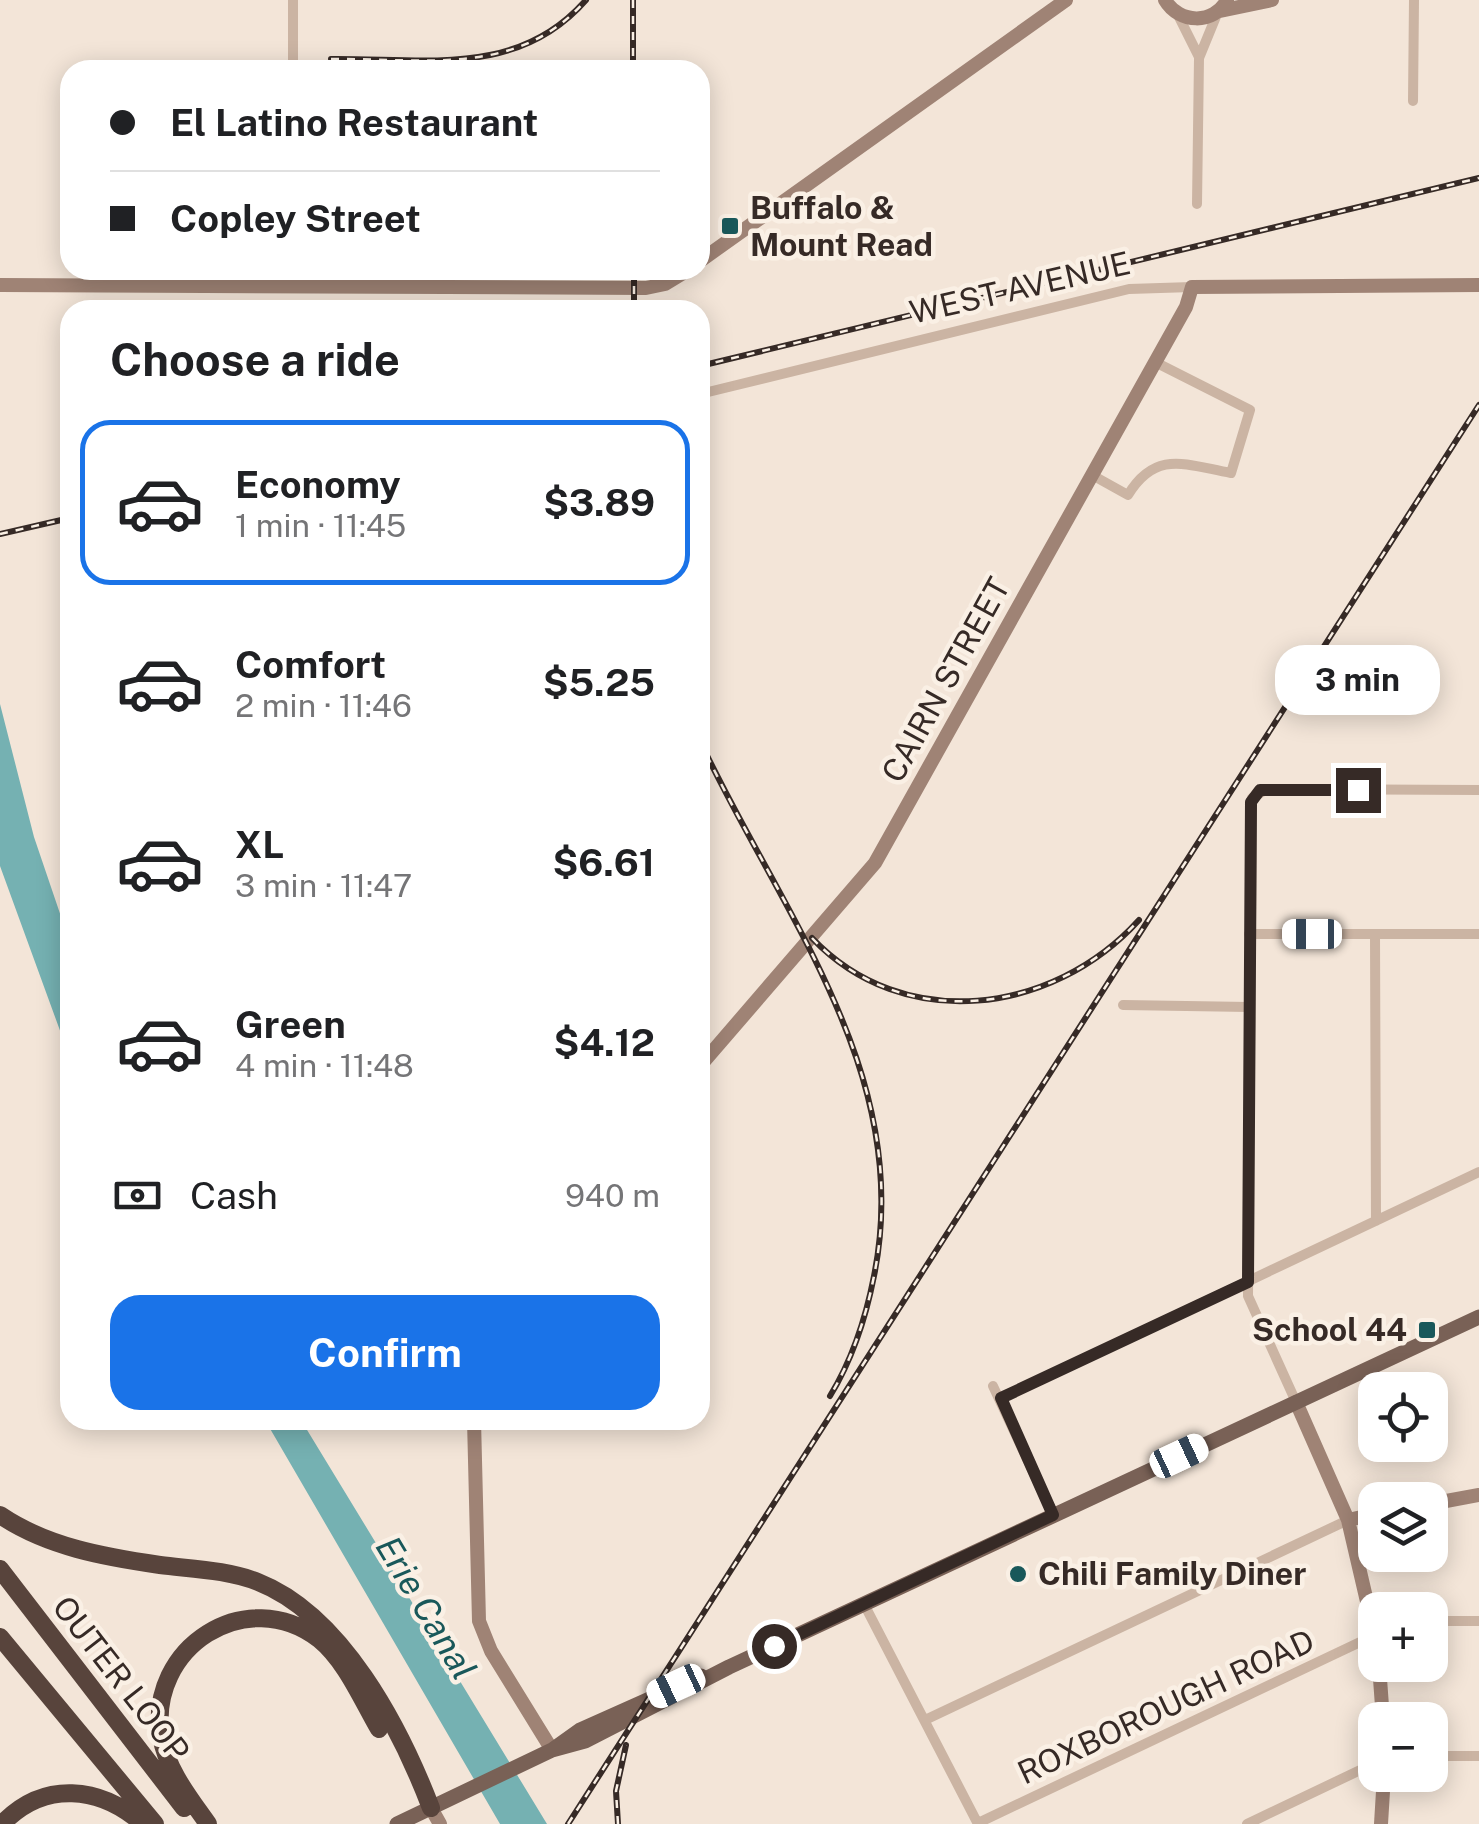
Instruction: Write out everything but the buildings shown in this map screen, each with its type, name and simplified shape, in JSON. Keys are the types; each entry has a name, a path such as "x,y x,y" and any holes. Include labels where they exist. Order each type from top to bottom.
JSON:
{"highway":[{"path":"0,1515 63,1544 100,1555 256,1582 310,1610 355,1662 420,1778 436,1816"},
{"name":"OUTER LOOP","path":"0,1569 79,1676 198,1824"},
{"path":"208,1824 182,1789 166,1752 161,1699 172,1667 192,1642 215,1628 252,1618 299,1627 332,1652 410,1782 436,1816"},
{"name":"OUTER LOOP","path":"0,1637 155,1824"},
{"path":"2,1824 41,1797 71,1792 102,1797 142,1824"}],"main road":[{"path":"397,1824 436,1816 461,1793 552,1750 612,1715 729,1667 1479,1317"}],"street":[{"path":"292,60 293,0"},
{"path":"710,254 1066,0"},
{"path":"1168,5 1199,19 1222,8 1272,0"},
{"path":"1413,101 1414,0"},
{"path":"1168,5 1199,58"},
{"path":"1197,204 1199,58 1222,8"},
{"path":"0,285 209,280"},
{"path":"363,280 646,288 672,280"},
{"name":"WEST AVENUE","path":"710,392 1129,288 1479,285"},
{"name":"CAIRN STREET","path":"710,1054 875,863 1186,307 1192,287"},
{"path":"1092,475 1128,495 1144,473 1158,465 1231,472 1250,410 1155,362"},
{"path":"1365,1592 1348,1520 1250,1304 1249,934 1254,794 1267,789 1479,790"},
{"path":"1249,934 1479,934"},
{"path":"1375,934 1376,1221"},
{"path":"1123,1005 1249,1007"},
{"path":"1001,1398 1479,1172"},
{"path":"994,1386 1053,1515"},
{"path":"474,1430 479,1621 491,1650 552,1750"},
{"path":"1448,1501 1479,1495"},
{"path":"924,1720 1358,1518"},
{"path":"864,1604 978,1824"},
{"path":"1448,1621 1479,1621"},
{"name":"ROXBOROUGH ROAD","path":"978,1824 1358,1636"},
{"path":"1448,1756 1479,1756"},
{"path":"1248,1824 1358,1771"},
{"path":"1381,1824 1383,1792"}],"water":[{"path":"0,704 34,837 60,914 60,1031 0,866"},
{"path":"271,1430 307,1430 547,1824 500,1824"}],"railway":[{"path":"331,59 435,60 500,53 531,42 559,25 586,0"},
{"path":"633,0 633,60"},
{"path":"710,364 1479,178"},
{"path":"634,280 634,300"},
{"path":"568,1824 1479,405"},
{"path":"0,534 60,520"},
{"path":"710,761 832,997 858,1063 875,1131 882,1202 874,1276 857,1338 830,1396"},
{"path":"812,938 849,969 889,989 933,1000 977,1001 1022,993 1064,976 1104,952 1139,920"},
{"path":"618,1824 616,1791 626,1745"}],"place":[{"name":"Buffalo & Mount Read","path":"730,226"},
{"name":"School 44","path":"1427,1330"},
{"name":"Chili Family Diner","path":"1018,1574"}],"route":[{"path":"774,1646 1053,1515 1001,1398 1248,1282 1251,802 1260,790 1358,790"}],"water label":[{"name":"Erie Canal","path":"426,1608"}]}
